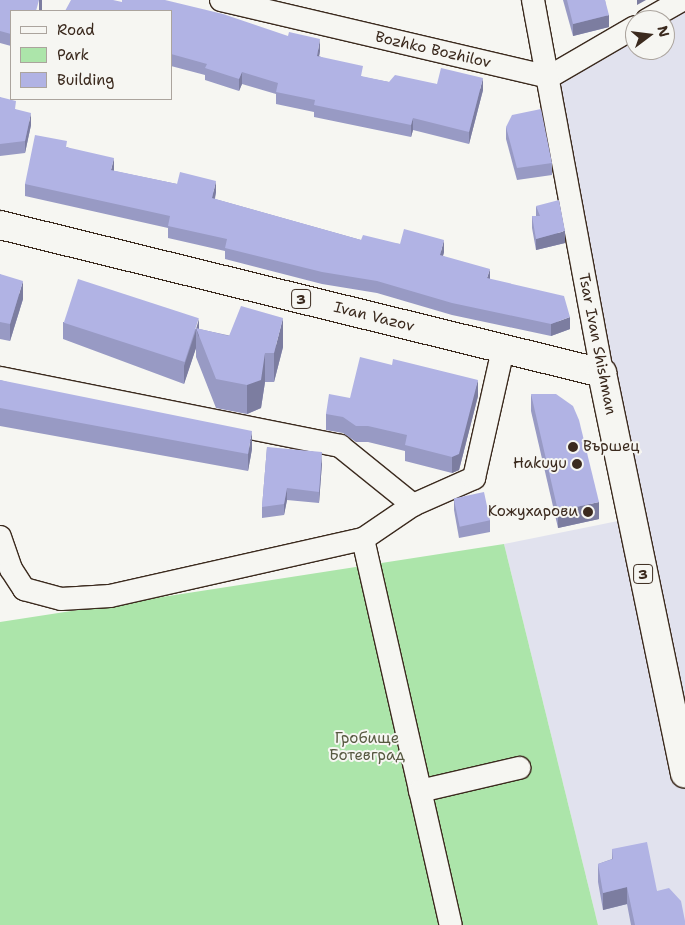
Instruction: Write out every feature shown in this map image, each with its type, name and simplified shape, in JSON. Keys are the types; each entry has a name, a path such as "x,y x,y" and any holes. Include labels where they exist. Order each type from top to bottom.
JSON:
{"main road":[{"name":"Ivan Vazov","path":"0,225 602,373"},
{"name":"Tsar Ivan Shishman","path":"602,373 685,774"}],"street":[{"name":"Bozhko Bozhilov","path":"221,0 549,77"},
{"name":"Tsar Ivan Shishman","path":"533,0 549,77 602,373"},
{"path":"664,10 682,0"},
{"path":"549,77 625,33"},
{"path":"0,537 11,569 24,589 61,600 110,596 363,539 413,505 474,478 503,349"},
{"path":"0,378 340,446 413,505"},
{"path":"363,539 451,925"},
{"path":"420,791 519,768"}],"shaded area":[{"path":"685,0 685,925 598,925 504,544 618,521 602,373 549,77 625,33 625,60 675,60 675,10"}],"green space":[{"name":"Гробище Ботевград","path":"504,544 598,925 0,925 0,622"}],"building":[{"path":"0,0 39,0 36,10 10,10 10,34 0,31"},
{"path":"71,0 113,0 122,2 122,0 165,0 223,14 288,36 289,32 320,39 317,56 363,66 361,76 389,82 395,75 437,84 441,68 483,78 469,132 413,118 411,125 314,105 315,100 276,92 278,83 242,72 239,79 205,68 207,64 172,54 172,10 66,10"},
{"path":"567,0 605,0 609,15 573,24"},
{"path":"0,97 16,101 15,109 31,113 25,141 0,144"},
{"path":"541,109 552,163 517,168 506,127 512,115"},
{"path":"35,135 67,141 66,147 114,158 111,170 177,184 180,172 216,181 212,198 361,240 363,235 400,244 404,229 444,240 440,255 490,269 487,278 564,296 570,317 551,324 452,303 377,281 322,272 225,248 227,239 168,226 170,216 25,184"},
{"path":"559,200 565,231 536,239 532,216 540,216 536,206"},
{"path":"0,274 23,281 10,324 0,322"},
{"path":"78,279 199,318 185,362 64,323"},
{"path":"241,306 283,318 274,353 265,353 261,380 247,385 216,379 196,328 229,336"},
{"path":"360,357 392,365 393,359 478,380 459,454 452,457 405,445 407,435 368,426 356,426 343,417 326,414 329,394 350,398"},
{"path":"0,380 252,431 248,454 0,408"},
{"path":"531,394 556,394 573,406 579,420 599,502 558,511"},
{"path":"267,447 322,452 319,492 287,488 284,504 262,507"},
{"path":"484,492 490,520 460,527 454,498"},
{"path":"647,842 657,891 669,888 681,901 685,925 635,925 627,887 603,893 598,864 613,859 612,849"}],"place":[{"name":"Вършец","path":"573,447"},
{"name":"Hakuyu","path":"577,464"},
{"name":"Кожухарови","path":"588,512"}]}
